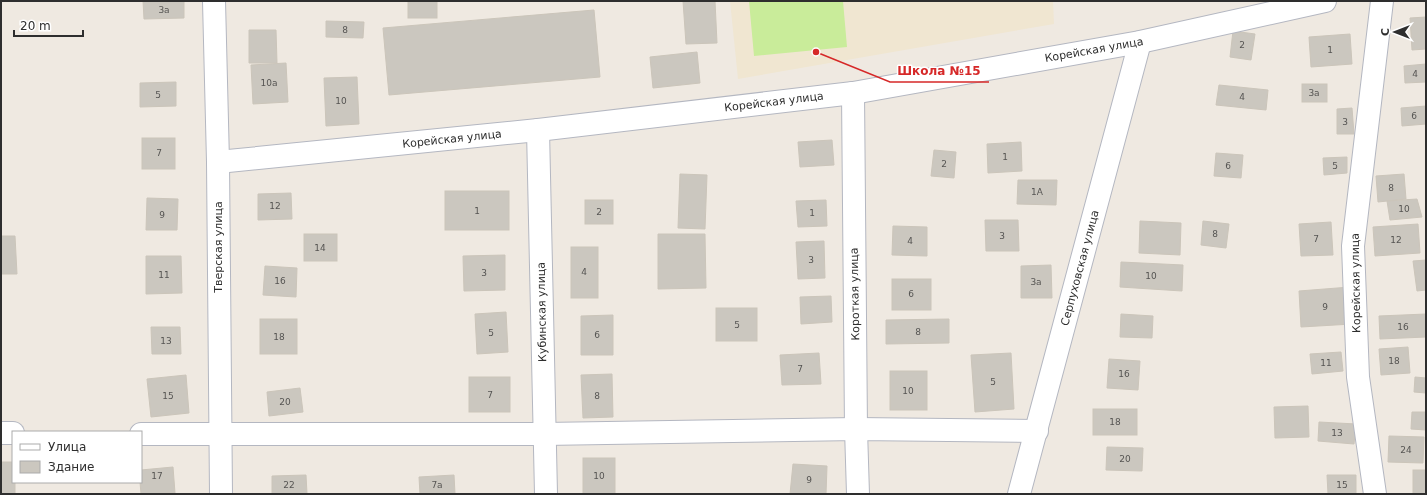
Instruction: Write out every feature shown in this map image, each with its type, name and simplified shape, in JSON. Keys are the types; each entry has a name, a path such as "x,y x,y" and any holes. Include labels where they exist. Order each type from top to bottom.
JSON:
{"street":[{"name":"Тверская улица","path":"214,1 218,162 221,494"},
{"name":"Корейская улица","path":"218,162 538,130 853,93 1140,42 1325,1"},
{"name":"Корейская улица","path":"1375,494 1358,377 1353,246 1382,1"},
{"name":"Серпуховская улица","path":"1019,494 1140,42"},
{"name":"Короткая улица","path":"853,93 858,494"},
{"name":"Кубинская улица","path":"538,130 546,494"},
{"path":"142,434 544,434 856,429 1037,431"},
{"path":"1,433 12,433"}],"shaded area":[{"path":"730,1 1053,1 1054,24 738,79"}],"green space":[{"path":"749,1 843,1 847,47 754,56"}],"building":[{"path":"143,1 184,1 184,18 144,19"},
{"path":"408,1 437,1 437,18 408,18"},
{"path":"683,1 715,1 717,43 686,44"},
{"path":"594,10 600,77 389,95 383,28"},
{"path":"1426,17 1426,49 1412,50 1410,18"},
{"path":"326,21 364,22 363,38 326,37"},
{"path":"249,30 276,30 277,63 249,63"},
{"path":"1233,31 1255,34 1251,60 1230,57"},
{"path":"1350,34 1352,64 1311,67 1309,37"},
{"path":"697,52 700,83 653,88 650,57"},
{"path":"286,63 288,102 253,104 251,65"},
{"path":"1426,64 1426,82 1405,83 1404,66"},
{"path":"357,77 359,124 326,126 324,78"},
{"path":"176,82 176,106 140,107 140,83"},
{"path":"1302,84 1327,84 1327,102 1302,102"},
{"path":"1219,85 1268,90 1266,110 1216,105"},
{"path":"1426,106 1426,124 1402,126 1401,108"},
{"path":"1352,108 1354,134 1337,134 1337,109"},
{"path":"142,138 175,138 175,169 142,169"},
{"path":"832,140 834,165 800,167 798,142"},
{"path":"1021,142 1022,171 988,173 987,144"},
{"path":"934,150 956,152 954,178 931,176"},
{"path":"1216,153 1243,155 1241,178 1214,176"},
{"path":"1347,157 1347,173 1324,175 1323,158"},
{"path":"680,174 707,175 705,229 678,228"},
{"path":"1404,174 1406,199 1378,202 1376,176"},
{"path":"1018,180 1057,180 1056,205 1017,204"},
{"path":"445,191 509,191 509,230 445,230"},
{"path":"291,193 292,219 258,220 258,194"},
{"path":"147,198 178,199 177,230 146,230"},
{"path":"1417,199 1422,217 1390,220 1387,201"},
{"path":"585,200 613,200 613,224 585,224"},
{"path":"826,200 827,226 798,227 796,201"},
{"path":"985,220 1018,220 1019,251 986,251"},
{"path":"1140,221 1181,223 1180,255 1139,253"},
{"path":"1203,221 1229,224 1226,248 1201,245"},
{"path":"1331,222 1333,255 1301,256 1299,224"},
{"path":"1418,224 1420,253 1375,256 1373,227"},
{"path":"893,226 927,227 927,256 892,255"},
{"path":"304,234 337,234 337,261 304,261"},
{"path":"658,234 705,234 706,288 658,289"},
{"path":"1,236 15,236 17,274 1,274"},
{"path":"824,241 825,278 798,279 796,242"},
{"path":"571,247 598,247 598,298 571,298"},
{"path":"505,255 505,290 464,291 463,256"},
{"path":"146,256 181,256 182,293 146,294"},
{"path":"1426,260 1426,290 1417,291 1413,261"},
{"path":"1121,262 1183,265 1182,291 1120,287"},
{"path":"1051,265 1052,298 1021,298 1021,266"},
{"path":"265,266 297,268 296,297 263,295"},
{"path":"892,279 931,279 931,310 892,310"},
{"path":"1350,287 1352,324 1301,327 1299,291"},
{"path":"831,296 832,322 801,324 800,297"},
{"path":"716,308 757,308 757,341 716,341"},
{"path":"506,312 508,352 477,354 475,314"},
{"path":"1121,314 1153,316 1152,338 1120,337"},
{"path":"1426,314 1426,337 1380,339 1379,316"},
{"path":"613,315 613,355 581,355 581,316"},
{"path":"260,319 297,319 297,354 260,354"},
{"path":"949,319 949,343 886,344 886,320"},
{"path":"151,327 180,327 181,354 152,354"},
{"path":"1408,347 1410,373 1381,375 1379,349"},
{"path":"1341,352 1343,371 1312,374 1310,354"},
{"path":"819,353 821,384 782,385 780,355"},
{"path":"1011,353 1014,409 975,412 971,355"},
{"path":"1109,359 1140,361 1138,390 1107,388"},
{"path":"890,371 927,371 927,410 890,410"},
{"path":"612,374 613,417 583,418 581,375"},
{"path":"186,375 189,413 151,417 147,379"},
{"path":"469,377 510,377 510,412 469,412"},
{"path":"1415,377 1426,378 1426,393 1414,392"},
{"path":"300,388 303,412 269,416 267,392"},
{"path":"1308,406 1309,437 1275,438 1274,407"},
{"path":"1093,409 1137,409 1137,435 1093,435"},
{"path":"1412,412 1426,412 1426,430 1411,429"},
{"path":"1319,422 1356,424 1354,444 1318,441"},
{"path":"1389,436 1424,437 1423,463 1388,462"},
{"path":"1107,447 1143,448 1142,471 1106,470"},
{"path":"583,458 615,458 615,494 583,494"},
{"path":"1,462 12,462 12,483 15,483 15,494 1,494"},
{"path":"793,464 827,466 826,494 790,494"},
{"path":"173,467 175,493 141,494 140,483 142,483 142,470"},
{"path":"1413,470 1426,470 1426,494 1413,494"},
{"path":"306,475 307,494 272,494 272,476"},
{"path":"454,475 455,494 420,494 419,477"},
{"path":"1327,475 1356,475 1356,494 1328,494"}],"place":[{"name":"Школа №15","path":"816,52"}]}
